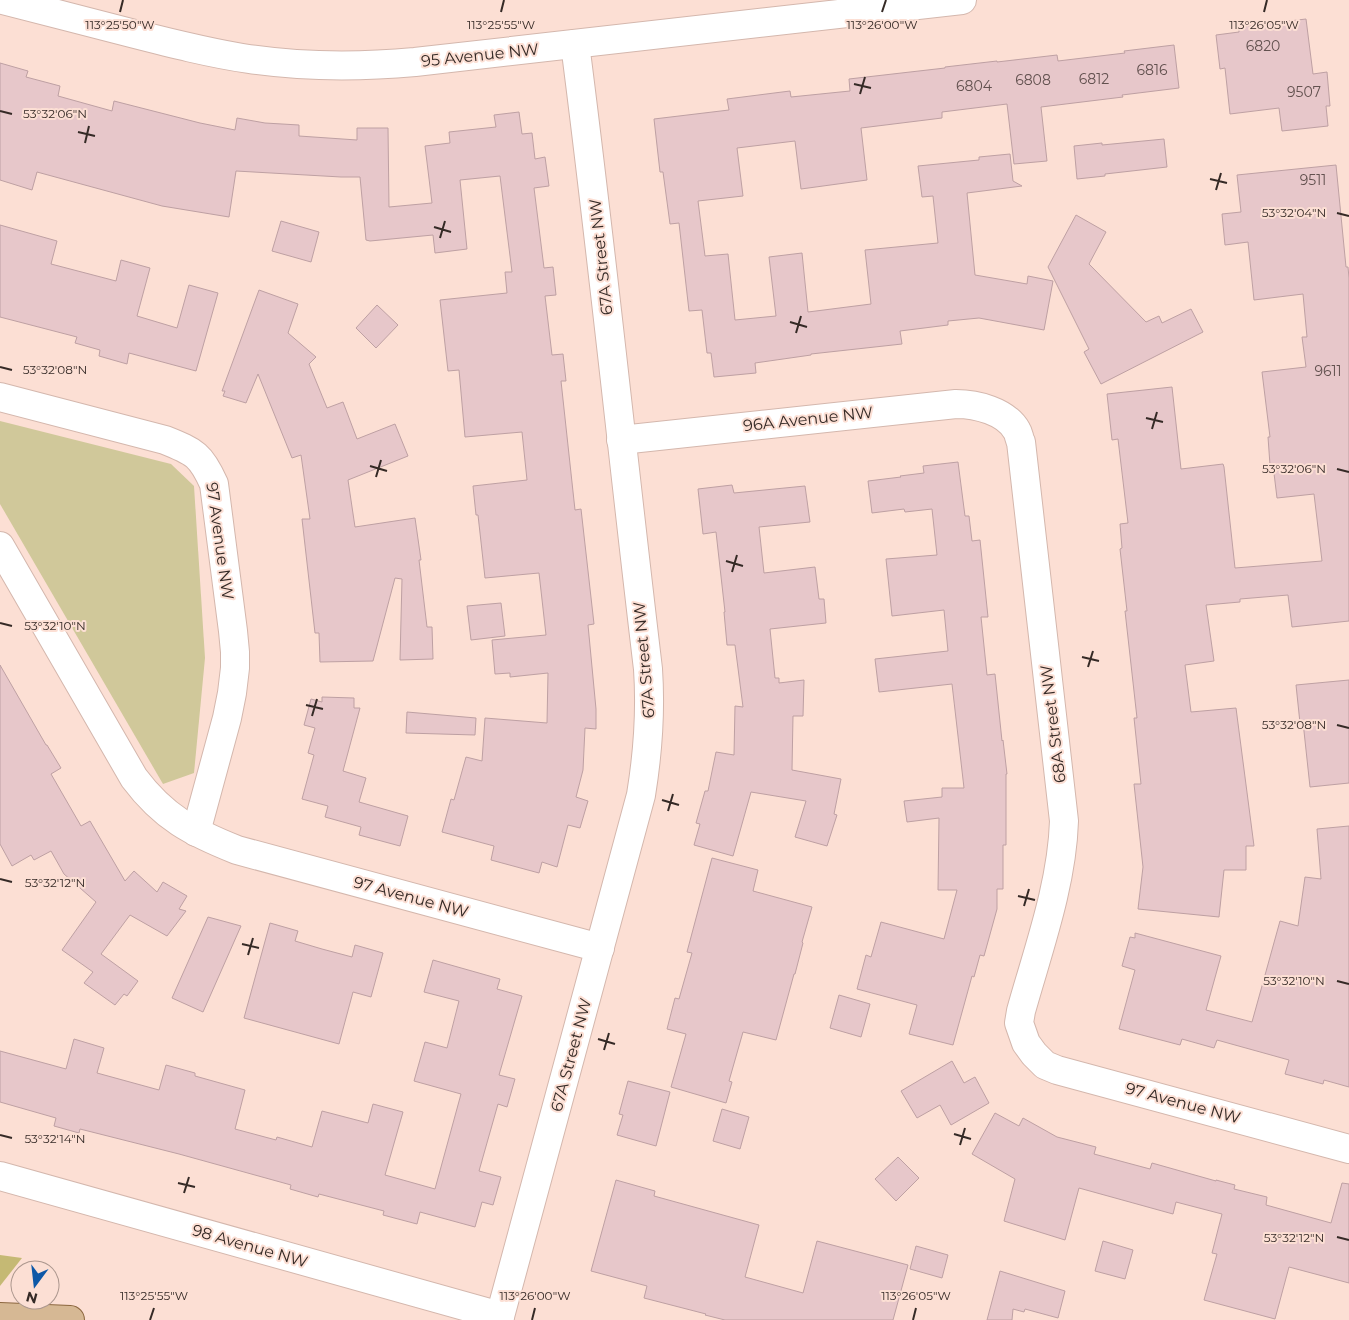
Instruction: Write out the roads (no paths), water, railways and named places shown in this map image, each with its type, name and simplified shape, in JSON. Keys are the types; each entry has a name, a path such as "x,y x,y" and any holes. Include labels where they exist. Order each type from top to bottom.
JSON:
{"main road":[{"path":"0,1317 70,1320"}],"street":[{"name":"95 Avenue NW","path":"3,0 213,53 250,60 344,66 386,65 962,0"},
{"name":"67A Street NW","path":"499,1318 641,795 649,729 648,669 575,44"},
{"name":"97 Avenue NW","path":"0,397 165,440 196,455 207,467 214,484 235,652 235,668 227,718 196,832"},
{"name":"96A Avenue NW","path":"621,440 956,404 981,407 993,412"},
{"name":"68A Street NW","path":"993,412 1006,420 1016,430 1021,442 1064,821 1063,846 1056,887 1021,1011 1019,1023 1026,1043"},
{"name":"97 Avenue NW","path":"0,546 134,778 162,810 177,821 196,832 237,850 600,948"},
{"name":"97 Avenue NW","path":"1026,1043 1045,1065 1057,1070 1349,1149"},
{"name":"98 Avenue NW","path":"0,1176 499,1318"}]}
